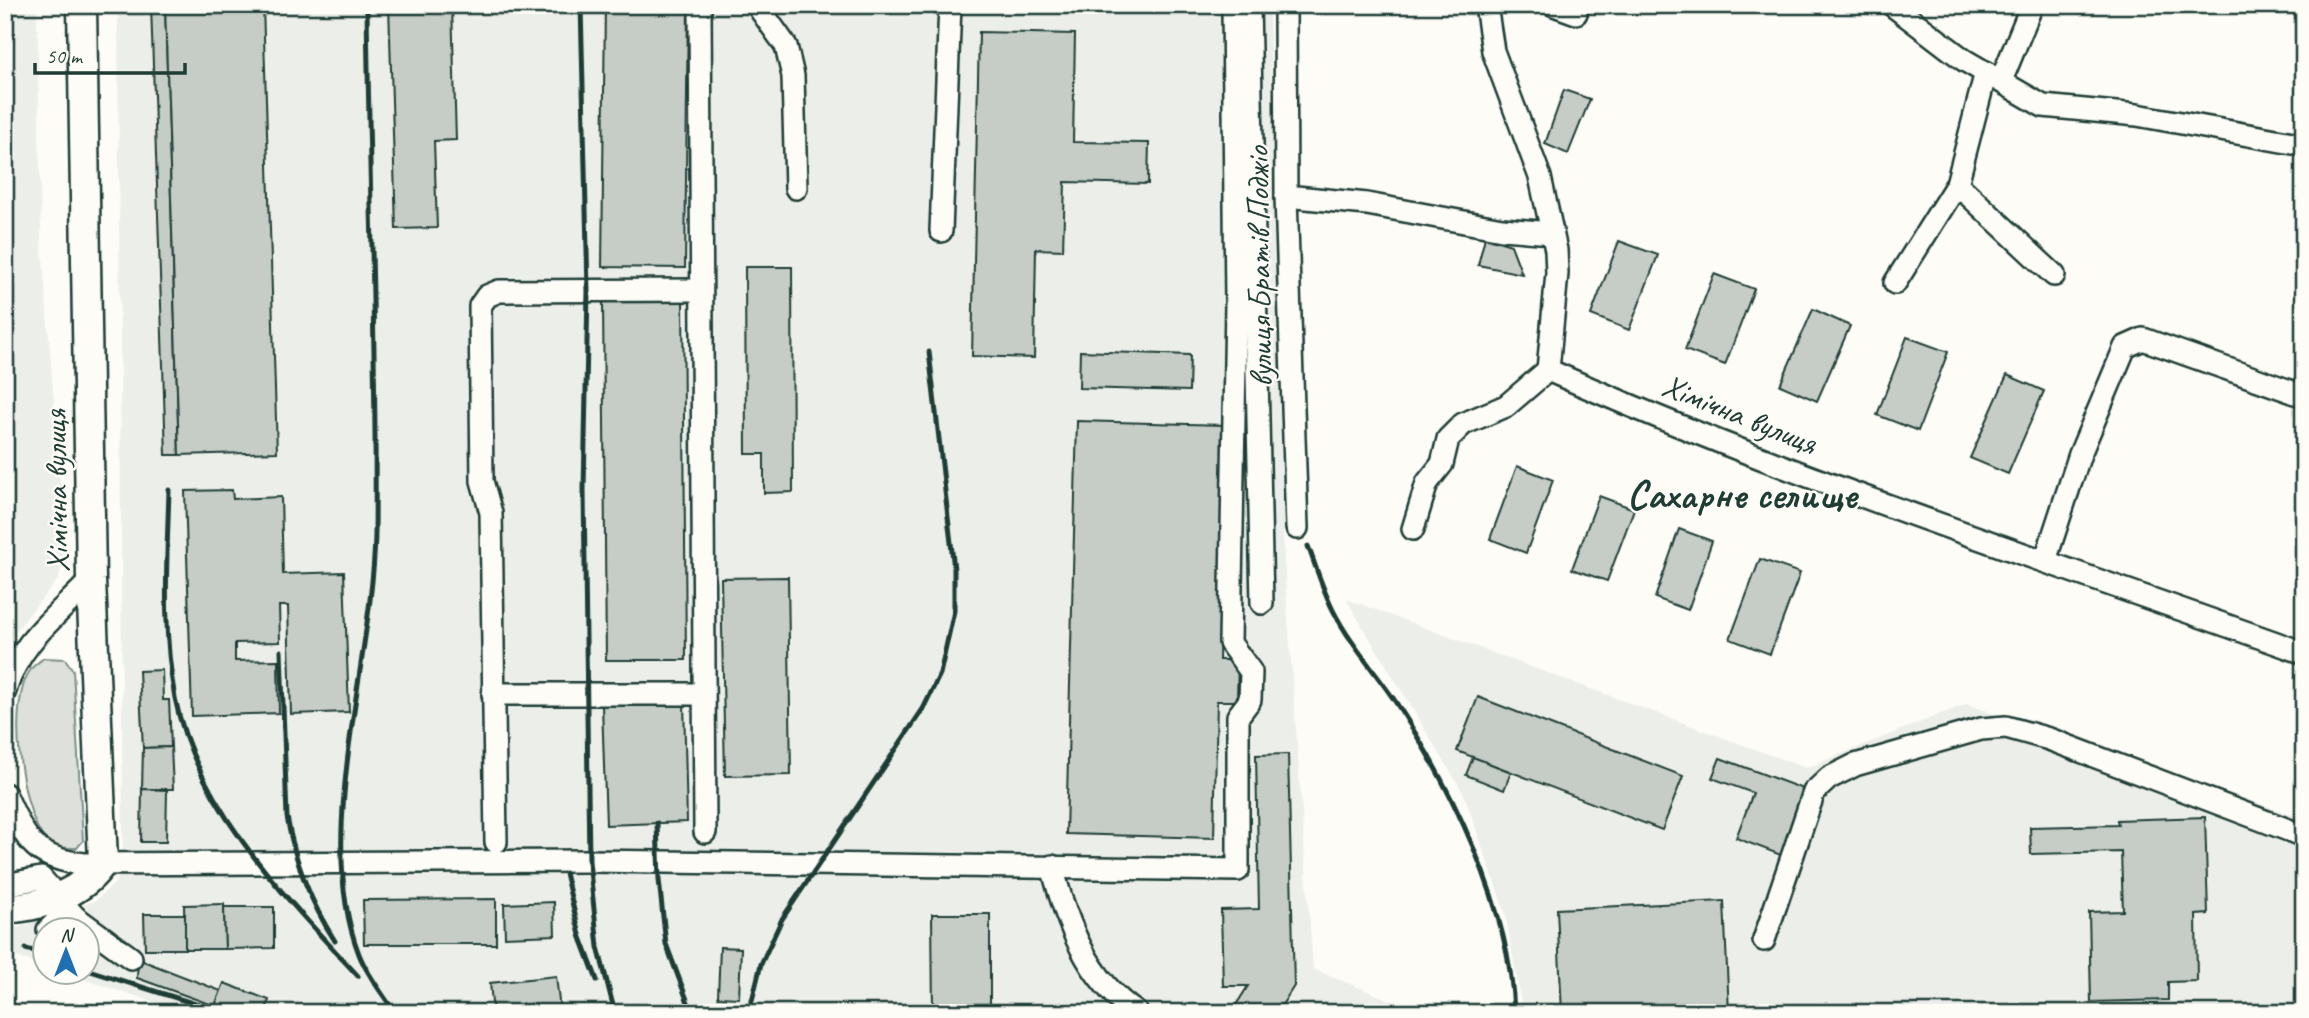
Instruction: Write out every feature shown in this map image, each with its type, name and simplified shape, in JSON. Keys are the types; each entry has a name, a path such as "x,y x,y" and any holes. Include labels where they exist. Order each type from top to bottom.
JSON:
{"main road":[{"name":"Хімічна вулиця","path":"82,5 91,580 103,862"},
{"path":"5,909 68,907 103,862"}],"street":[{"path":"700,5 701,694 705,832"},
{"path":"757,5 786,46 793,76 796,188"},
{"path":"941,231 950,5"},
{"path":"5,794 34,847 47,858 85,864 575,861 1238,870 1238,716 1250,700 1251,672 1230,643 1236,303 1233,5"},
{"path":"1250,5 1262,603"},
{"name":"вулиця Братів Поджіо","path":"1285,5 1286,196 1297,528"},
{"path":"1413,529 1427,482 1441,464 1448,439 1463,424 1506,406 1548,370 1557,274 1552,233 1540,177 1493,51 1486,5"},
{"path":"1554,5 1576,13"},
{"path":"1892,5 1993,77 2043,106 2137,116 2304,145"},
{"path":"1895,284 1956,184 1993,77 2032,5"},
{"path":"1956,184 2054,275"},
{"path":"1286,196 1367,204 1502,229 1552,233"},
{"path":"496,842 491,513 482,481 480,306 487,296 499,291 699,290"},
{"path":"2045,561 2080,454 2125,347 2143,339 2304,396"},
{"name":"Хімічна вулиця","path":"1548,370 1659,419 1817,482 2304,653"},
{"path":"5,691 8,668 43,626 91,580"},
{"path":"494,694 701,694"},
{"path":"1764,940 1814,792 1855,765 1982,729 2006,727 2049,739 2304,836"},
{"path":"1052,866 1068,921 1100,981 1137,1013"},
{"path":"5,885 41,878 74,916"},
{"path":"61,916 68,907"},
{"path":"102,948 131,958"}],"shaded area":[{"path":"5,5 37,5 41,234 65,546 59,578 5,644"},
{"path":"118,5 1269,5 1284,562 1313,969 1422,1013 188,1013 102,985 102,916 51,916 95,901 115,883 123,871"},
{"path":"1346,599 1806,768 1966,704 2304,819 2304,1013 1523,1013 1505,912 1464,794"},
{"path":"44,658 65,659 73,670 83,841 77,848 54,845 46,841 35,822 23,778 19,753 20,704 24,684 31,669"},
{"path":"32,923 32,962 5,953 5,932"}],"building":[{"path":"151,5 165,5 179,455 166,455"},
{"path":"165,5 263,5 277,452 179,455"},
{"path":"389,5 452,5 456,140 434,141 437,228 396,229"},
{"path":"605,5 688,5 685,268 602,267"},
{"path":"979,32 1075,34 1073,142 1149,143 1148,184 1065,182 1063,250 1036,249 1034,358 972,356"},
{"path":"1564,90 1590,99 1568,154 1545,144"},
{"path":"1485,237 1511,245 1522,274 1478,265"},
{"path":"1619,241 1658,255 1629,330 1591,315"},
{"path":"745,267 792,267 793,492 764,493 764,454 746,454"},
{"path":"1714,274 1754,289 1725,365 1685,350"},
{"path":"683,299 686,660 606,660 603,300"},
{"path":"1813,309 1850,326 1817,401 1780,385"},
{"path":"1907,337 1948,352 1918,431 1877,415"},
{"path":"1080,351 1190,355 1189,391 1079,388"},
{"path":"2007,375 2044,391 2008,474 1970,458"},
{"path":"1077,421 1225,425 1219,660 1238,660 1237,701 1217,701 1214,838 1066,834"},
{"path":"1517,466 1553,480 1526,553 1490,539"},
{"path":"232,490 233,499 281,497 283,574 344,572 349,712 291,714 288,606 279,606 280,642 235,643 235,661 278,660 279,713 192,716 185,491"},
{"path":"1599,496 1634,509 1607,581 1572,569"},
{"path":"1679,529 1712,541 1688,610 1655,598"},
{"path":"1760,559 1800,573 1770,654 1730,639"},
{"path":"788,577 791,775 725,776 721,578"},
{"path":"162,670 163,700 169,700 171,747 143,748 139,671"},
{"path":"1478,697 1683,776 1662,830 1457,751"},
{"path":"684,702 687,822 606,825 602,705"},
{"path":"171,747 173,789 142,789 143,748"},
{"path":"1288,754 1294,986 1277,1013 1231,1013 1248,986 1223,986 1221,910 1259,909 1256,755"},
{"path":"1473,757 1511,772 1504,790 1466,775"},
{"path":"1720,758 1811,792 1786,857 1736,838 1753,793 1712,778"},
{"path":"142,789 167,790 166,842 141,842"},
{"path":"2205,817 2208,914 2196,915 2197,981 2168,982 2168,1000 2091,1002 2089,912 2123,911 2121,852 2031,854 2030,827 2118,825 2117,820"},
{"path":"496,899 496,944 364,944 363,900"},
{"path":"1724,901 1729,1013 1562,1013 1557,909"},
{"path":"554,902 555,935 505,937 504,904"},
{"path":"224,904 225,949 185,949 184,905"},
{"path":"224,907 274,907 274,948 225,949"},
{"path":"144,914 185,914 185,949 145,949"},
{"path":"932,914 990,914 990,1013 933,1013"},
{"path":"720,947 741,948 739,998 718,997"},
{"path":"138,959 221,991 215,1006 137,978"},
{"path":"556,976 560,1010 493,1013 490,983"},
{"path":"224,983 269,1000 265,1013 233,1013 215,1006"}],"railway":[{"path":"367,5 375,534 372,583 343,803 342,857 346,907 359,954 395,1013"},
{"path":"581,5 588,291 584,490 589,861 598,947 615,1013"},
{"path":"749,1013 761,964 782,919 923,709 940,674 954,611 954,569 929,352"},
{"path":"169,490 166,594 168,646 175,698 186,738 203,776 248,849 274,883 358,976"},
{"path":"1308,546 1339,622 1414,732 1436,769 1474,848 1502,932 1514,1013"},
{"path":"281,651 287,817 305,882 335,941"},
{"path":"657,823 659,880 666,944 692,1013"},
{"path":"565,873 580,935 597,980"},
{"path":"26,949 32,951"},
{"path":"102,974 224,1013"},
{"path":"5,1003 34,1013"}],"district":[{"name":"Сахарне селище","path":"1742,494"}]}
